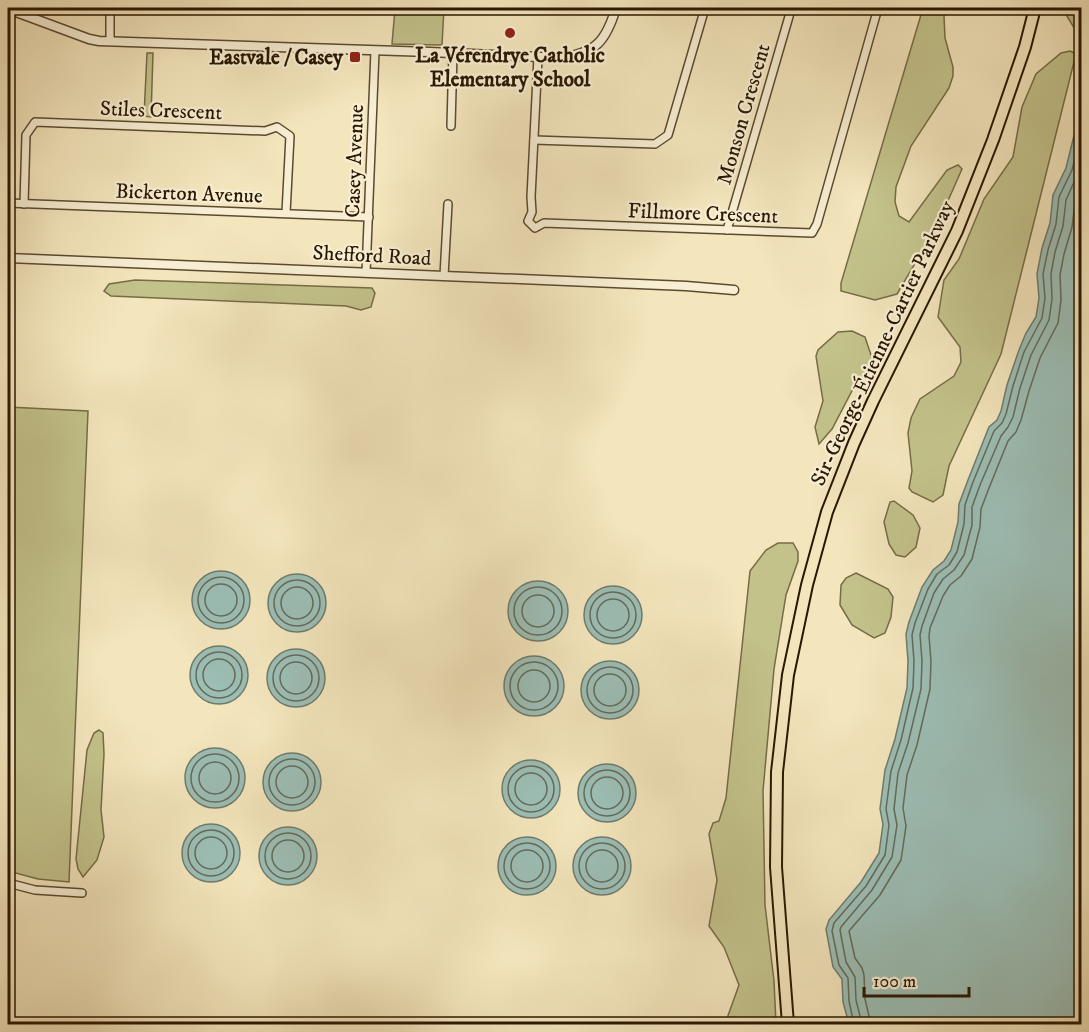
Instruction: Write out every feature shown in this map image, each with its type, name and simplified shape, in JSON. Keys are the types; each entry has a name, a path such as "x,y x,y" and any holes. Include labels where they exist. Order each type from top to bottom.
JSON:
{"main road":[{"name":"Sir-George-Étienne-Cartier Parkway","path":"788,1024 776,867 777,772 788,675 807,585 827,512 854,443 957,231 993,140 1025,47 1035,8"}],"street":[{"path":"110,8 110,41"},
{"path":"8,9 89,39 110,41 561,58 577,56 592,49 603,39 616,8"},
{"path":"534,140 655,144 668,135 705,8"},
{"name":"Monson Crescent","path":"727,230 790,13 788,8"},
{"name":"Fillmore Crescent","path":"538,57 532,213 528,221 535,228 544,223 812,233 817,224 878,8"},
{"name":"Casey Avenue","path":"366,273 375,51"},
{"path":"451,126 453,53"},
{"name":"Stiles Crescent","path":"24,204 26,135 35,122 265,131 277,127 290,136 286,213"},
{"name":"Bickerton Avenue","path":"8,203 369,217"},
{"path":"444,276 448,204"},
{"name":"Shefford Road","path":"8,258 734,290"},
{"path":"8,883 35,890 82,893"}],"shaded area":[{"path":"361,8 444,8 442,45 392,44 395,9"},
{"path":"923,8 946,8 945,38 953,67 953,76 949,88 911,146 896,187 895,202 899,216 909,222 947,170 958,165 962,169 936,228 897,294 875,300 841,291 841,283"},
{"path":"1062,8 1081,8 1081,21 1076,31"},
{"path":"1070,51 1076,54 1001,354 949,466 943,495 933,502 912,492 909,488 912,471 908,433 911,418 920,399 954,376 961,362 960,347 938,317 944,280 959,259 984,199 1013,157 1022,107 1036,74 1061,53"},
{"path":"147,53 153,53 151,117 144,116"},
{"path":"135,280 372,288 375,293 371,307 361,310 346,306 111,296 104,291 109,284"},
{"path":"852,331 865,337 872,358 867,375 854,387 832,429 819,444 815,427 823,401 816,356 818,350 838,332"},
{"path":"8,407 88,411 69,882 38,879 8,871"},
{"path":"894,501 913,515 920,528 916,547 905,557 896,555 889,544 884,522 890,502"},
{"path":"778,543 793,543 798,552 798,561 786,595 774,669 763,791 765,905 774,981 776,1024 725,1024 739,985 724,947 709,926 717,880 709,834 713,823 719,821 726,798 750,571 766,550"},
{"path":"856,573 888,589 893,597 891,617 885,633 874,638 852,625 840,605 841,585 846,578"},
{"path":"99,730 103,733 104,754 101,810 104,837 97,860 83,877 76,859 87,750 94,733"},
{"path":"68,1018 176,1022 176,1024 68,1024"}],"water":[{"path":"1081,107 1081,1024 849,1024 843,1002 842,979 833,967 826,929 829,920 861,882 879,853 883,824 880,809 885,770 907,688 906,634 909,622 922,587 933,570 944,561 951,550 958,522 959,504 989,427 997,420 1001,411 1019,350 1036,317 1039,298 1037,274 1050,223 1053,195 1066,168"},
{"path":"215,571 227,571 237,575 246,584 250,606 242,621 227,629 215,629 205,625 196,616 192,606 192,594 196,584 205,575"},
{"path":"291,574 303,574 313,578 322,587 326,609 318,624 303,632 291,632 281,628 272,619 268,609 268,597 272,587 281,578"},
{"path":"538,581 559,590 568,611 559,632 538,641 517,632 508,611 517,590"},
{"path":"607,586 619,586 629,590 638,599 642,621 634,636 619,644 607,644 597,640 588,631 584,621 584,609 588,599 597,590"},
{"path":"213,646 225,646 235,650 244,659 248,681 240,696 225,704 213,704 203,700 194,691 190,681 190,669 194,659 203,650"},
{"path":"290,649 302,649 312,653 321,662 325,684 317,699 302,707 290,707 280,703 271,694 267,684 267,672 271,662 280,653"},
{"path":"534,656 555,665 564,686 555,707 534,716 513,707 504,686 513,665"},
{"path":"604,661 616,661 626,665 635,674 639,696 631,711 616,719 604,719 594,715 585,706 581,696 581,684 585,674 594,665"},
{"path":"215,748 236,757 245,778 236,799 215,808 194,799 185,778 194,757"},
{"path":"286,753 298,753 308,757 317,766 321,788 313,803 298,811 286,811 276,807 267,798 263,788 263,776 267,766 276,757"},
{"path":"525,760 537,760 547,764 556,773 560,795 552,810 537,818 525,818 515,814 506,805 502,795 502,783 506,773 515,764"},
{"path":"601,764 613,764 623,768 632,777 636,799 628,814 613,822 601,822 591,818 582,809 578,799 578,787 582,777 591,768"},
{"path":"205,824 217,824 227,828 236,837 240,859 232,874 217,882 205,882 195,878 186,869 182,859 182,847 186,837 195,828"},
{"path":"282,827 294,827 304,831 313,840 317,862 309,877 294,885 282,885 272,881 263,872 259,862 259,850 263,840 272,831"},
{"path":"521,837 533,837 543,841 552,850 556,872 548,887 533,895 521,895 511,891 502,882 498,872 498,860 502,850 511,841"},
{"path":"596,837 608,837 618,841 627,850 631,872 623,887 608,895 596,895 586,891 577,882 573,872 573,860 577,850 586,841"}],"place":[{"name":"La Vérendrye Catholic Elementary School","path":"510,33"},
{"name":"Eastvale / Casey","path":"355,57"}]}
